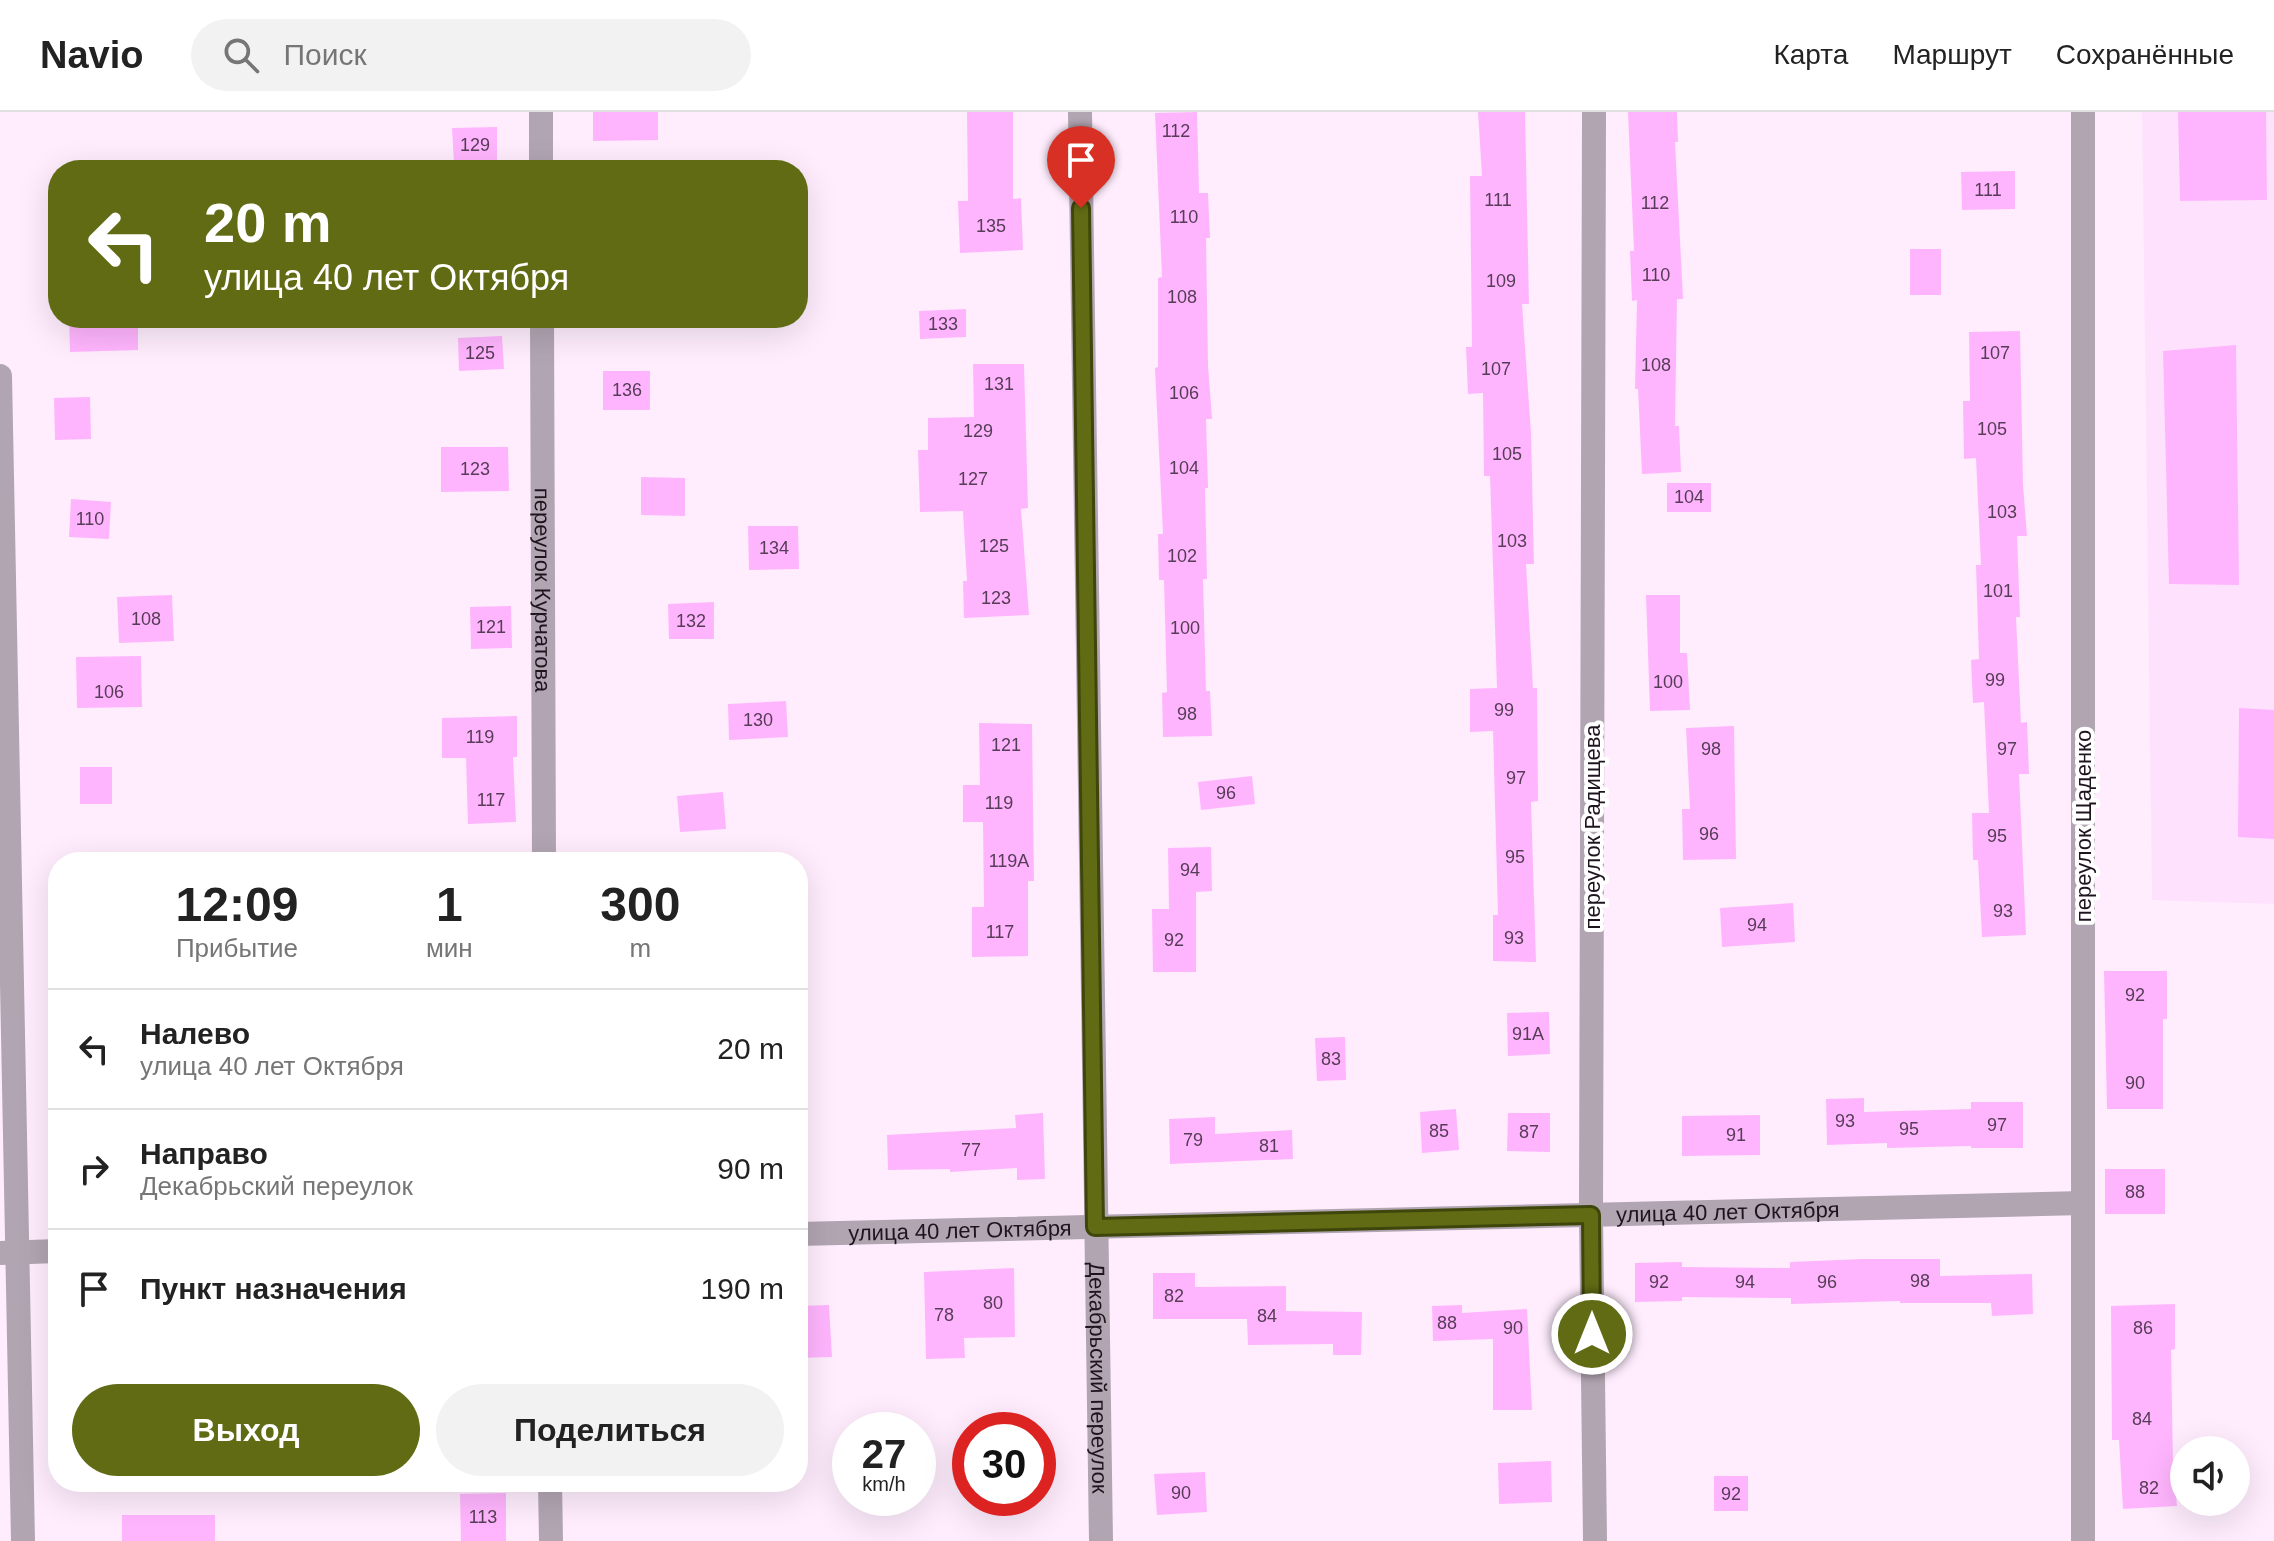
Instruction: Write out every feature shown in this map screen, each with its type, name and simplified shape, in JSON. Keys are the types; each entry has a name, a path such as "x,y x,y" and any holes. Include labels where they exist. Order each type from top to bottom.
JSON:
{"street":[{"path":"541,112 541,160"},
{"name":"Декабрьский переулок","path":"1080,112 1101,1541"},
{"name":"переулок Радищева","path":"1594,112 1591,1215 1595,1541"},
{"name":"переулок Щаденко","path":"2083,112 2083,1541"},
{"name":"переулок Курчатова","path":"542,328 544,852"},
{"path":"0,376 8,1252 23,1541"},
{"name":"улица 40 лет Октября","path":"808,1234 2083,1203"},
{"path":"8,1252 48,1251"},
{"path":"550,1492 551,1541"}],"shaded area":[{"path":"2142,112 2274,112 2274,904 2152,900"}],"building":[{"path":"593,112 658,112 658,140 593,141"},
{"path":"967,112 1013,112 1013,199 1021,198 1023,250 960,253 958,201 968,201"},
{"path":"1197,112 1199,193 1208,193 1210,238 1206,238 1212,419 1206,419 1207,579 1203,579 1206,691 1210,691 1212,736 1163,737 1162,693 1167,692 1164,580 1159,580 1158,534 1163,534 1155,368 1158,367 1158,278 1162,277 1155,113"},
{"path":"1478,112 1525,112 1529,304 1522,304 1531,433 1534,564 1526,564 1533,688 1537,688 1538,801 1531,802 1536,962 1493,961 1493,915 1498,915 1493,731 1470,732 1470,689 1497,688 1490,476 1484,476 1483,393 1468,394 1466,347 1472,347 1470,176 1482,176"},
{"path":"1628,112 1677,112 1678,142 1675,142 1683,299 1677,299 1675,426 1679,426 1681,472 1642,474 1638,389 1635,389 1637,300 1632,301 1630,251 1634,251"},
{"path":"2178,112 2266,112 2267,200 2180,201"},
{"path":"497,127 497,160 454,160 452,128"},
{"path":"2015,171 2015,209 1962,210 1961,172"},
{"path":"1910,249 1941,249 1941,295 1910,295"},
{"path":"966,309 966,337 920,339 919,311"},
{"path":"69,328 138,328 138,350 70,352"},
{"path":"2020,331 2027,536 2017,536 2020,617 2016,617 2021,723 2027,722 2029,774 2019,774 2026,935 1982,937 1978,860 1973,860 1972,813 1989,813 1984,702 1973,703 1971,660 1979,659 1976,565 1981,565 1976,458 1964,459 1963,401 1970,401 1969,332"},
{"path":"502,336 504,369 459,371 458,338"},
{"path":"2236,345 2239,585 2169,584 2163,351"},
{"path":"973,364 1024,364 1028,508 1021,509 1029,615 964,618 963,581 967,581 963,511 920,512 918,450 928,450 928,418 974,417"},
{"path":"603,371 650,371 650,410 603,410"},
{"path":"90,397 91,439 55,440 54,398"},
{"path":"441,447 508,447 509,491 441,492"},
{"path":"641,477 685,478 685,516 641,515"},
{"path":"1667,483 1711,483 1711,512 1667,512"},
{"path":"71,499 111,502 109,539 69,537"},
{"path":"748,526 798,526 799,569 749,570"},
{"path":"172,595 174,641 119,643 117,597"},
{"path":"1646,595 1680,595 1680,653 1687,653 1690,710 1650,711"},
{"path":"714,602 714,639 669,639 668,604"},
{"path":"511,606 512,648 471,649 470,607"},
{"path":"141,656 142,707 77,708 76,657"},
{"path":"786,701 788,737 729,740 728,704"},
{"path":"2239,708 2274,710 2274,839 2238,837"},
{"path":"517,716 517,757 513,757 516,822 468,824 466,758 442,758 442,718"},
{"path":"979,723 1032,724 1034,881 1028,881 1028,956 972,957 972,907 984,907 983,822 963,822 963,785 980,785"},
{"path":"1734,726 1736,859 1683,860 1682,809 1690,809 1686,728"},
{"path":"80,767 112,767 112,804 80,804"},
{"path":"1252,776 1255,804 1201,810 1198,782"},
{"path":"723,792 726,829 680,832 677,796"},
{"path":"1211,847 1212,891 1196,892 1196,972 1153,972 1152,909 1169,909 1168,848"},
{"path":"1793,903 1795,942 1722,947 1720,908"},
{"path":"2104,971 2167,971 2167,1019 2163,1019 2163,1109 2107,1109"},
{"path":"1549,1012 1550,1054 1508,1056 1507,1013"},
{"path":"1345,1037 1346,1080 1317,1081 1315,1038"},
{"path":"1864,1098 1864,1112 1971,1109 1971,1102 2023,1102 2023,1148 1887,1148 1887,1143 1827,1145 1826,1099"},
{"path":"1456,1109 1459,1150 1422,1153 1420,1112"},
{"path":"1043,1113 1045,1179 1017,1180 1017,1168 950,1172 950,1169 888,1170 887,1135 1016,1128 1015,1115"},
{"path":"1508,1113 1550,1113 1550,1152 1507,1151"},
{"path":"1760,1115 1760,1155 1682,1156 1682,1116"},
{"path":"1215,1117 1215,1134 1292,1130 1293,1159 1170,1164 1169,1119"},
{"path":"2105,1169 2165,1169 2165,1214 2105,1214"},
{"path":"1940,1259 1940,1276 2032,1274 2033,1314 1992,1316 1991,1303 1900,1301 1791,1304 1791,1298 1682,1297 1682,1301 1635,1302 1635,1263 1682,1262 1682,1267 1790,1268 1790,1262"},
{"path":"1014,1268 1015,1337 964,1338 965,1358 926,1359 924,1272"},
{"path":"1153,1273 1195,1273 1195,1287 1286,1286 1286,1311 1362,1312 1361,1355 1333,1355 1333,1344 1248,1345 1247,1319 1153,1319"},
{"path":"2175,1304 2175,1349 2171,1350 2170,1506 2123,1509 2119,1440 2112,1440 2111,1306"},
{"path":"829,1305 832,1357 808,1358 808,1306"},
{"path":"1462,1305 1462,1313 1527,1309 1532,1410 1493,1410 1493,1339 1433,1341 1432,1306"},
{"path":"1551,1461 1552,1502 1499,1504 1498,1463"},
{"path":"1205,1472 1207,1512 1157,1515 1154,1474"},
{"path":"1714,1476 1748,1476 1748,1511 1714,1511"},
{"path":"506,1493 506,1541 461,1541 460,1494"},
{"path":"122,1515 215,1515 215,1541 122,1541"}],"route":[{"path":"1081,208 1095,1227 1591,1215 1592,1334"}]}
